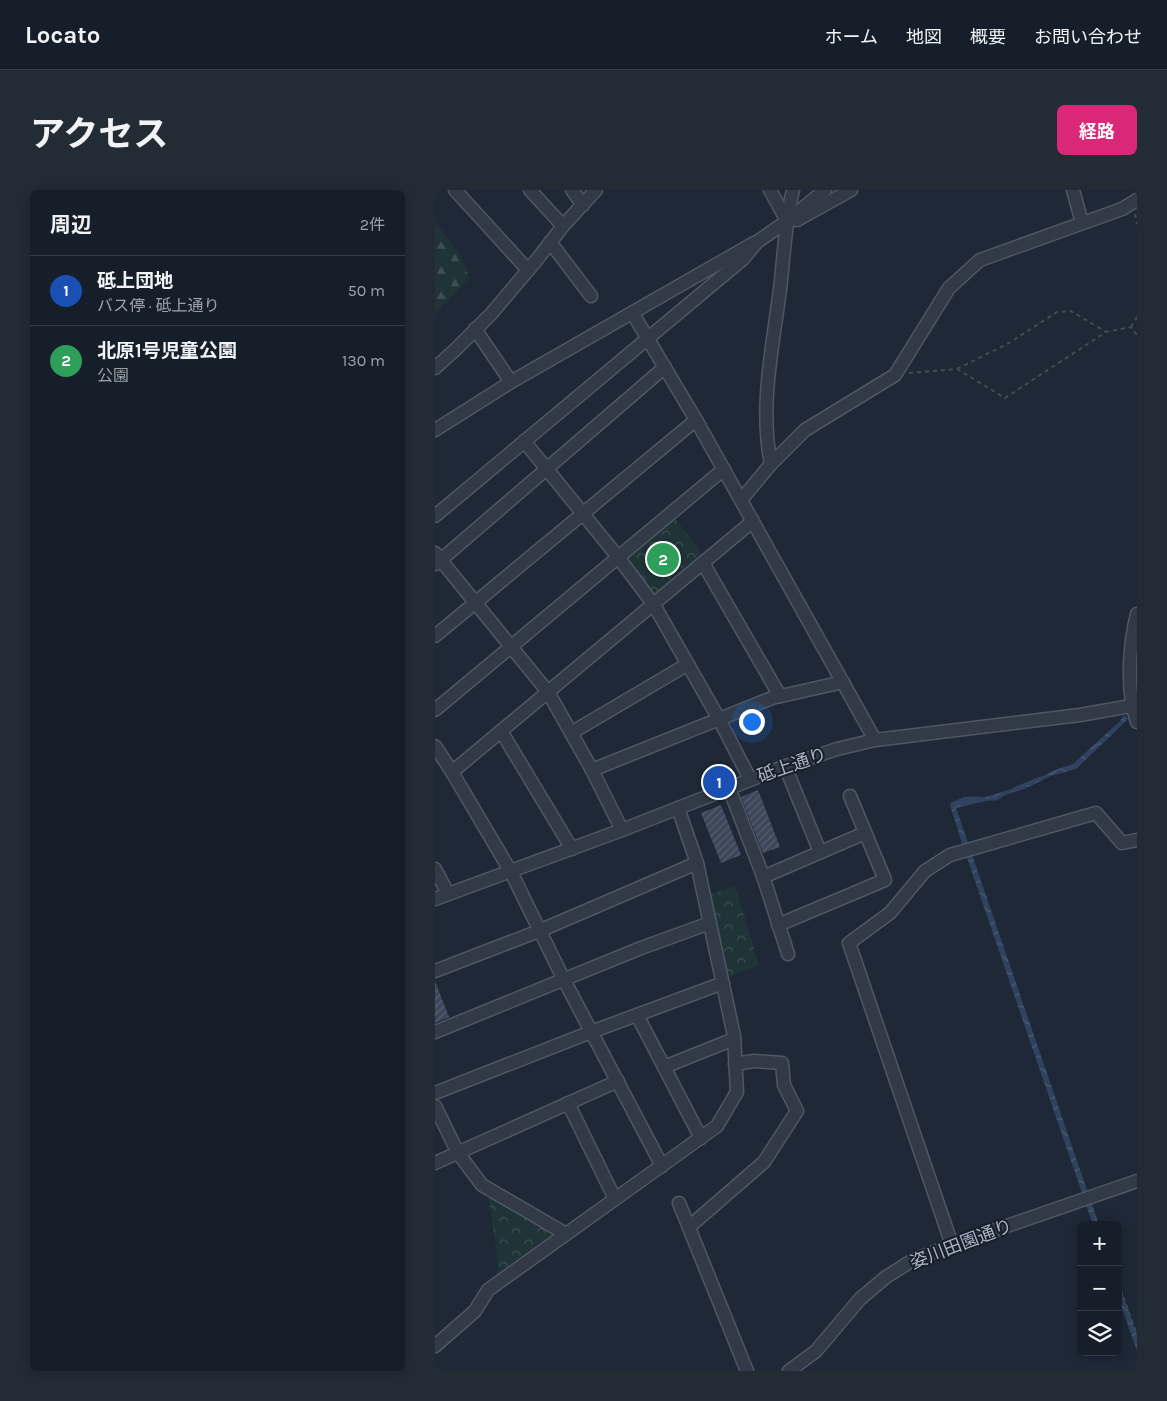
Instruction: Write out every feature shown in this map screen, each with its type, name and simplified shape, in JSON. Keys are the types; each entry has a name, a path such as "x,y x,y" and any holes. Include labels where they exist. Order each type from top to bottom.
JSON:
{"street":[{"path":"455,190 528,270"},
{"path":"531,190 563,226"},
{"path":"572,190 583,204"},
{"path":"435,368 475,330 596,190"},
{"path":"770,190 787,221"},
{"path":"771,464 765,407 787,221 793,190"},
{"path":"435,430 511,382 633,314 739,250 757,242 787,221 825,190"},
{"path":"787,221 797,220 851,190"},
{"path":"1073,190 1082,223"},
{"path":"741,500 771,464 805,430 895,374 949,288 980,260 1122,209 1137,200"},
{"path":"550,242 591,296"},
{"path":"435,516 743,259 757,242"},
{"path":"633,314 724,469 875,740"},
{"path":"475,330 511,382"},
{"path":"622,830 592,770 547,692 475,602 437,559 547,470 665,366"},
{"path":"435,636 581,513 696,420"},
{"path":"524,442 618,557 654,605 719,719 750,779"},
{"path":"435,710 724,469"},
{"path":"452,772 753,521"},
{"path":"703,563 780,696"},
{"path":"1137,614 1131,637 1134,706 1137,722"},
{"path":"571,733 687,664"},
{"path":"592,770 772,698 843,682"},
{"name":"砥上通り","path":"435,899 622,830 750,779 837,749 875,740 1080,715 1134,706"},
{"path":"501,731 572,849"},
{"path":"435,746 511,872 564,980 662,1166"},
{"path":"785,766 821,852"},
{"path":"729,788 763,877 788,954"},
{"path":"779,925 885,880 850,796"},
{"path":"435,1346 475,1311 488,1290 717,1126 737,1092 734,1039 723,983 697,863 678,808"},
{"path":"952,1245 849,943 890,913 925,871 950,854 1096,813 1122,843 1137,840"},
{"path":"763,877 865,832"},
{"path":"435,971 539,931 697,863"},
{"path":"435,869 448,894"},
{"path":"435,1032 641,948 709,923"},
{"path":"435,1093 637,1014 723,983"},
{"path":"637,1014 701,1138"},
{"path":"664,1067 734,1039"},
{"path":"689,1227 765,1162 797,1111 784,1085 782,1062 754,1061 735,1064"},
{"path":"435,1163 618,1081"},
{"path":"568,1103 615,1199"},
{"path":"435,1106 458,1152 482,1185 566,1234"},
{"name":"姿川田園通り","path":"789,1371 815,1351 860,1299 886,1277 913,1260 1137,1181"},
{"path":"679,1203 747,1371"}],"path":[{"path":"895,374 957,369 1009,343 1057,312 1071,311 1106,332"},
{"path":"957,369 1005,398 1106,332 1131,327 1137,317"},
{"path":"1131,327 1137,335"},
{"path":"1088,1198 1097,1221"},
{"path":"1122,1293 1137,1335"}],"green space":[{"path":"435,222 461,256 469,278 435,314"},
{"path":"671,513 707,560 654,605 618,557"},
{"path":"735,886 759,965 722,980 704,897"},
{"path":"487,1188 566,1234 496,1285 498,1261"}],"water":[{"path":"1124,715 1128,718 1076,769 1051,776 1024,789 956,808 1098,1221 1092,1221 950,805 1022,786 1055,770 1073,764 1120,721"},
{"path":"1122,1292 1137,1335 1137,1351 1122,1308"}],"building":[{"path":"758,790 780,847 763,853 741,797"},
{"path":"721,805 741,855 721,863 701,813"},
{"path":"435,981 449,1017 435,1023"}],"waterway":[{"path":"1014,789 1040,778"},
{"path":"989,799 996,799 1004,794"},
{"path":"953,808 952,804 966,798 980,798"}],"place":[{"name":"北原1号児童公園","path":"663,559"},
{"name":"砥上団地","path":"719,782"}]}
